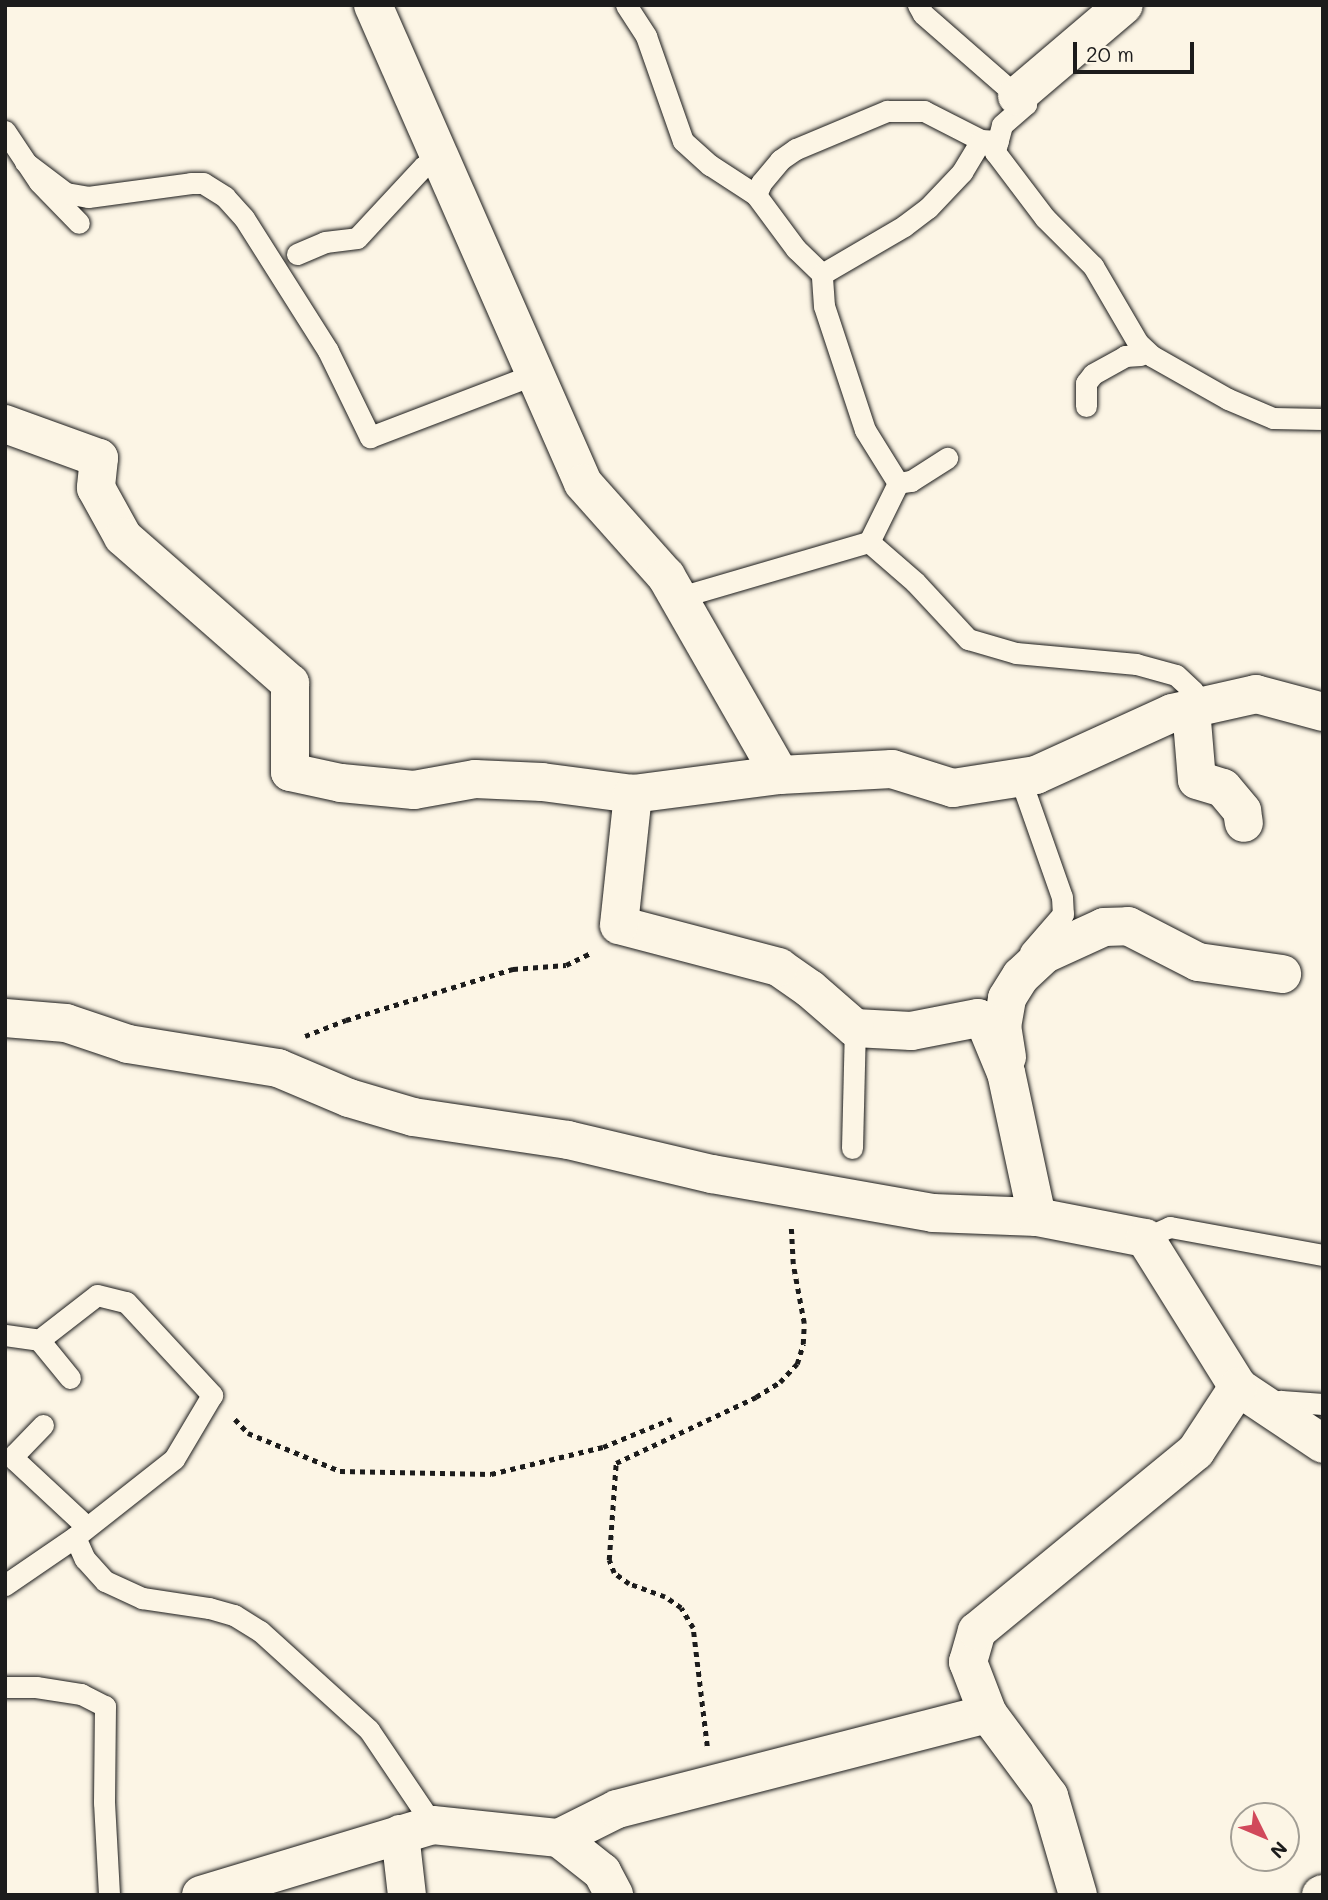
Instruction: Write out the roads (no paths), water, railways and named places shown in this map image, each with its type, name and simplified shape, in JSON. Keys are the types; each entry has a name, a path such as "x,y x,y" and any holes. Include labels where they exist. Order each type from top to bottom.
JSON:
{"street":[{"path":"373,5 583,482 666,576 780,775"},
{"path":"1017,96 1124,5"},
{"path":"5,424 99,458 96,488 124,537 290,683 290,772 341,783 414,790 475,779 542,782 633,794 780,775 892,769 953,788 1036,775 1172,713 1256,694 1323,712"},
{"path":"1194,708 1197,779 1223,788 1242,811 1244,823"},
{"path":"633,794 619,925 779,967 810,989 855,1028 911,1031 978,1018 985,1022 1006,1073 1037,1217"},
{"path":"1006,1073 1002,1027 1007,998 1021,976 1045,954 1104,927 1128,926 1198,962 1282,974"},
{"path":"5,1018 66,1023 128,1044 278,1068 349,1098 413,1117 568,1140 712,1174 933,1213 1037,1217 1145,1238 1238,1387 1323,1444"},
{"path":"1077,1895 1049,1796 988,1714 968,1662 977,1631 1196,1451 1238,1387"},
{"path":"201,1895 416,1829 559,1838 617,1809 988,1714"},
{"path":"407,1895 416,1829"},
{"path":"559,1838 602,1872 614,1895"}],"lane":[{"path":"626,5 646,36 683,141 710,165 756,195 796,249 822,274 824,306 865,430 898,483"},
{"path":"822,274 904,226 928,208 1002,125 1026,104 923,14 918,5"},
{"path":"756,195 761,183 780,160 796,149 887,111 925,111 990,140 995,152 1045,218 1093,266 1138,343 1145,350 1228,399 1273,418 1323,419"},
{"path":"5,131 39,182 79,223"},
{"path":"297,254 325,242 357,238 424,166 440,157"},
{"path":"25,162 66,193 88,197 191,183 203,183 225,197 244,218 328,352 370,438 535,374"},
{"path":"1086,406 1086,383 1093,374 1116,360 1140,355 1145,350"},
{"path":"898,483 911,481 947,458"},
{"path":"677,598 869,542 898,483"},
{"path":"869,542 915,582 968,639 1016,653 1136,664 1176,675 1193,691 1194,708"},
{"path":"1020,778 1062,897 1063,914 1018,965 1021,976"},
{"path":"852,1148 855,1028"},
{"path":"1145,1238 1170,1227 1322,1251"},
{"path":"5,1585 81,1532 174,1459 212,1395 126,1302 97,1295 40,1340"},
{"path":"5,1335 40,1340 70,1378"},
{"path":"1271,1409 1280,1401 1323,1404"},
{"path":"43,1424 15,1454 15,1460 81,1532 85,1559 105,1581 142,1598 209,1608 234,1615 260,1631 369,1730 416,1829"},
{"path":"5,1671 29,1682 31,1687"},
{"path":"5,1687 31,1687 81,1694 106,1706 104,1802 109,1895"}]}
